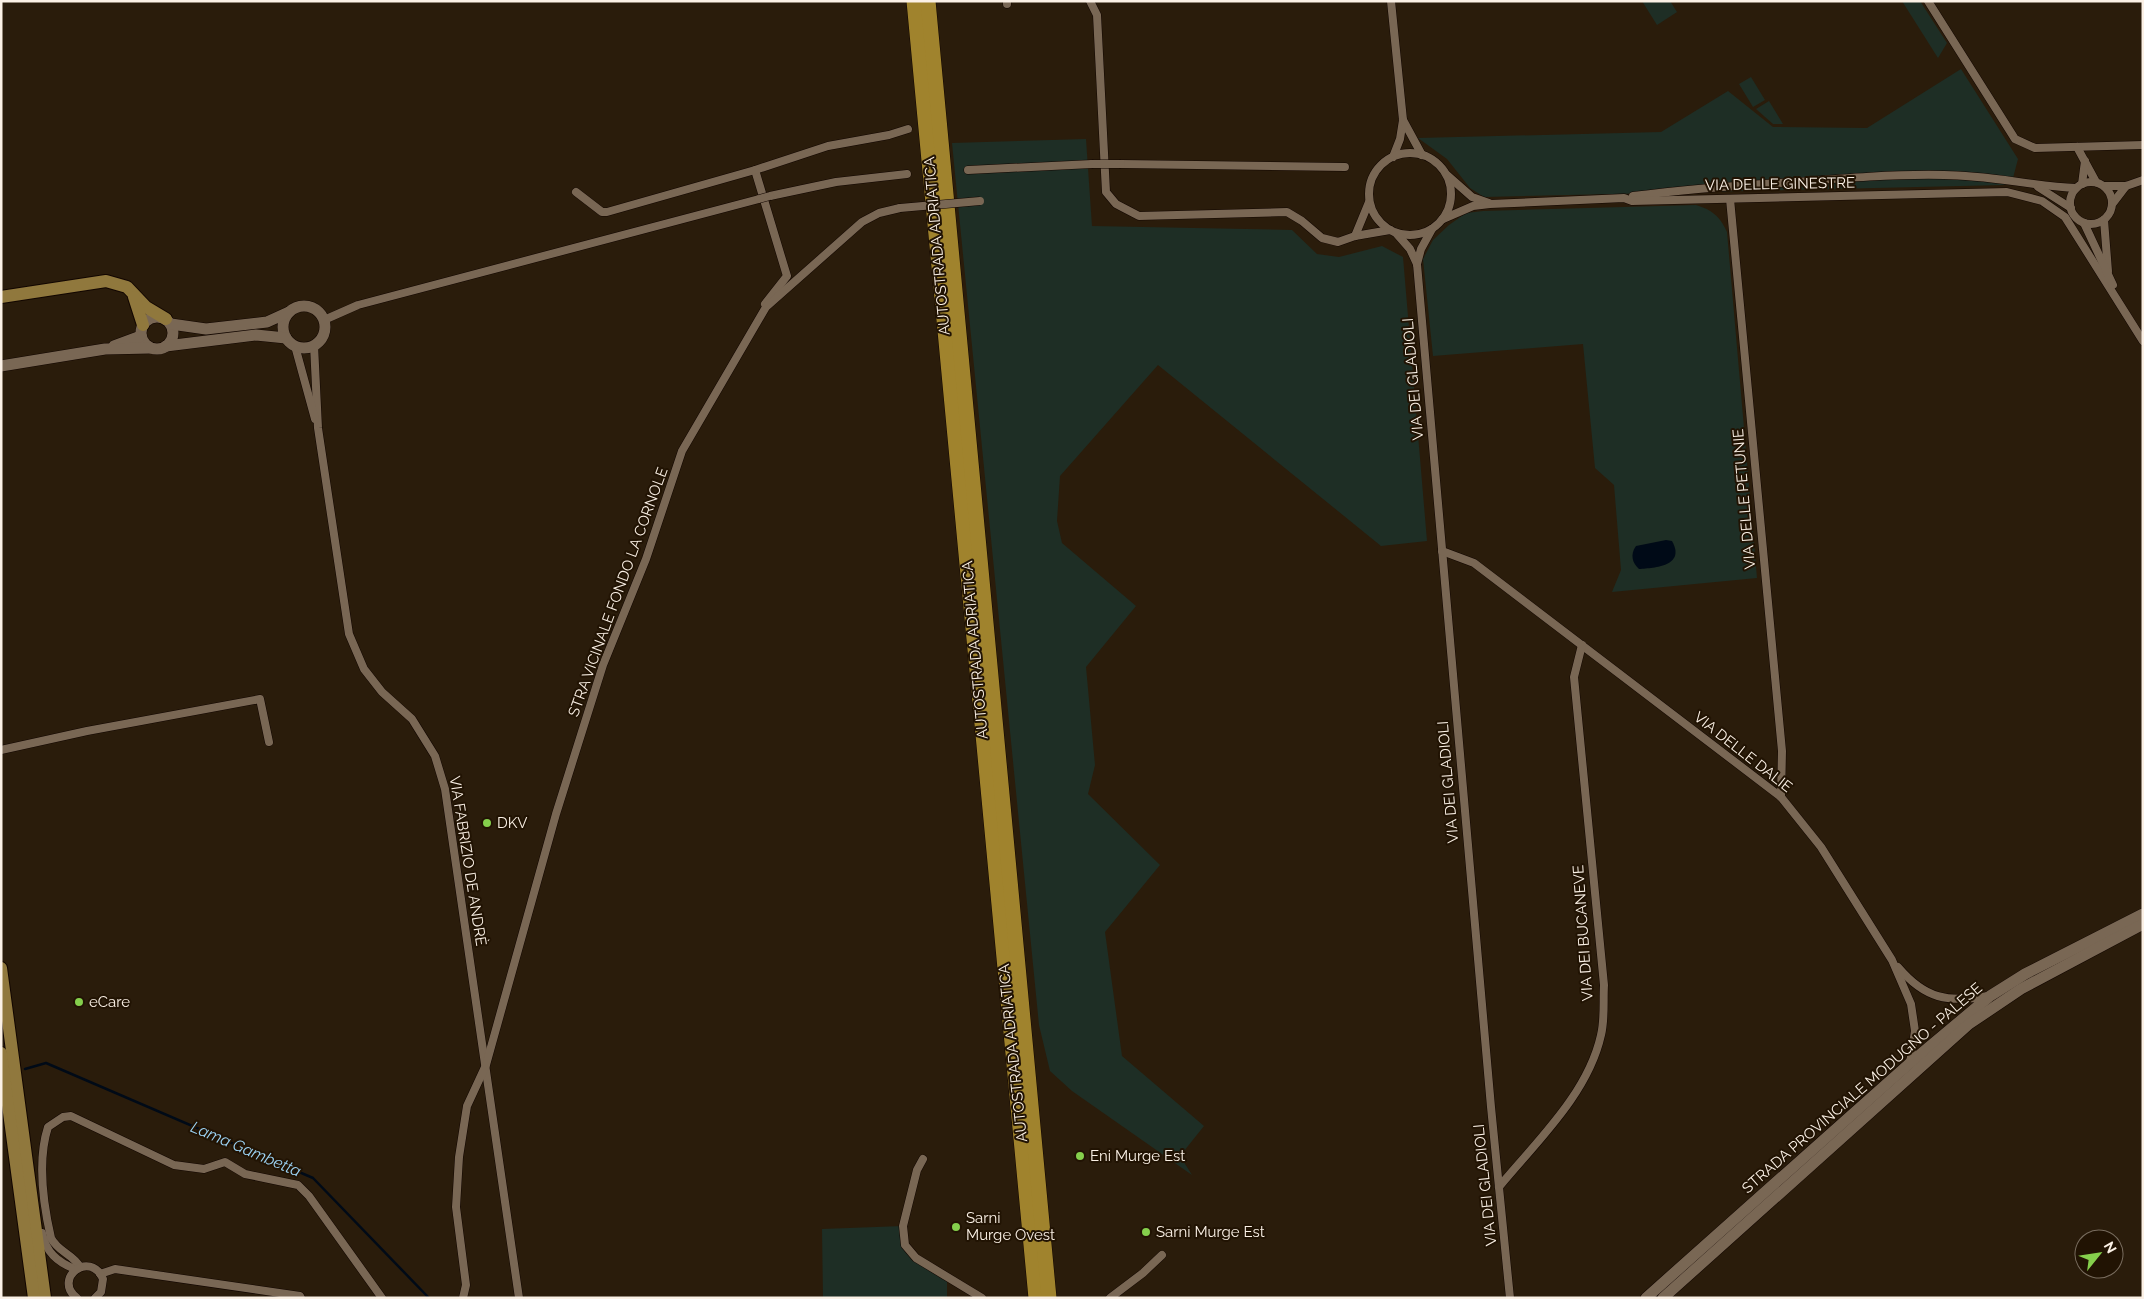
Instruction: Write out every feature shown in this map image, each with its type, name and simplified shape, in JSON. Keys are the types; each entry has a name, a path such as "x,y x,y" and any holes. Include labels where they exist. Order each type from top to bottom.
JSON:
{"highway":[{"name":"AUTOSTRADA ADRIATICA","path":"914,1 1036,1298"},
{"name":"AUTOSTRADA ADRIATICA","path":"928,1 1048,1298"}],"main road":[{"path":"1,297 106,281 118,283 146,307 168,321 173,336 166,346"},
{"path":"133,294 142,330 151,348"},
{"path":"1,366 105,350 151,348 256,335 286,338 295,346 305,348 314,345 324,334 324,320 321,314 309,306 302,305 267,322 206,329 168,321 156,316 146,321 142,330 105,350"},
{"path":"286,338 283,324 289,312"},
{"name":"STRADA PROVINCIALE MODUGNO - PALESE","path":"1646,1298 1910,1063 1990,996 2025,974 2143,914"},
{"name":"STRADA PROVINCIALE MODUGNO - PALESE","path":"1662,1298 1969,1024 2021,989 2143,924"},
{"path":"1,968 45,1298"},
{"path":"1,1053 34,1298"}],"street":[{"path":"1090,1 1097,15 1106,192 1116,204 1139,216 1287,212 1302,221 1322,238 1338,242 1355,236 1393,231"},
{"path":"1391,1 1403,120 1400,139 1393,157"},
{"path":"1928,1 2015,139 2035,148 2143,145"},
{"path":"1403,120 1422,155"},
{"path":"576,192 602,212 607,212 755,170 828,146 889,135 908,129"},
{"path":"2077,147 2096,182"},
{"path":"1355,236 1370,202 1371,180 1377,169 1393,157 1408,153 1422,155 1432,159 1447,175"},
{"path":"2086,161 2079,186 2072,195 2071,208 2074,215 2084,223 2109,278 2141,339"},
{"path":"968,170 1092,164 1345,168"},
{"path":"755,170 787,276 764,303 766,307"},
{"path":"324,320 358,305 770,196 836,182 907,174"},
{"name":"VIA DELLE GINESTRE","path":"1447,175 1472,197 1490,204"},
{"name":"VIA DEI GLADIOLI","path":"1393,231 1407,235 1421,234 1432,229 1443,219 1451,200 1451,189 1447,175"},
{"path":"1624,198 1683,189 1882,176 1945,175 1996,178 2036,186 2079,186 2096,182 2105,186 2126,186 2143,180"},
{"path":"2036,186 2071,208"},
{"path":"2084,223 2091,224 2104,220 2112,210 2112,196 2105,186"},
{"path":"2113,203 2126,186"},
{"name":"VIA DELLE GINESTRE","path":"1443,219 1473,206 1490,204 1624,198 1632,200 1730,199 2006,192 2042,201 2065,217 2141,339"},
{"name":"VIA DELLE PETUNIE","path":"1730,199 1782,751 1781,797"},
{"name":"STRA VICINALE FONDO LA CORNOLE","path":"463,1298 466,1285 456,1207 459,1156 467,1106 486,1065 556,814 603,665 646,559 682,451 766,307 862,222 879,213 900,208 980,201"},
{"name":"VIA DEI GLADIOLI","path":"1370,202 1375,216 1410,249 1417,264"},
{"path":"2104,220 2109,278"},
{"name":"VIA DEI GLADIOLI","path":"1432,229 1421,249 1417,264 1498,1187 1510,1298"},
{"path":"314,345 318,428"},
{"path":"295,346 318,428"},
{"name":"VIA FABRIZIO DE ANDRÈ","path":"318,428 349,634 364,669 382,692 412,719 426,741 435,756 445,789 519,1298"},
{"name":"VIA DELLE DALIE","path":"1442,551 1474,562 1781,797 1821,846 1892,960 1911,1004 1914,1031 1910,1063"},
{"name":"VIA DEI BUCANEVE","path":"1498,1187 1564,1110 1586,1073 1601,1035 1604,985 1574,677 1582,645"},
{"path":"1,750 87,731 260,699 269,742"},
{"path":"1892,960 1913,984 1935,996 1957,999 1990,996"},
{"path":"78,1268 73,1257 55,1245 51,1238 42,1175 42,1154 48,1127 63,1117 71,1116 174,1165 204,1169 225,1162 244,1174 298,1185 309,1196 382,1298"},
{"path":"923,1159 916,1170 903,1226 905,1245 916,1258 982,1298"},
{"path":"32,1204 40,1223 44,1244 50,1254 65,1266 90,1267 100,1274 103,1286 95,1298"},
{"path":"1110,1298 1143,1273 1162,1255"},
{"path":"77,1298 70,1290 68,1284 71,1274 78,1268"},
{"path":"100,1274 115,1269 300,1296 301,1298"}],"green space":[{"path":"1642,1 1670,1 1677,12 1657,25"},
{"path":"1902,1 1920,1 1947,43 1938,58"},
{"path":"1961,69 2018,159 2013,178 2004,185 1484,197 1470,188 1447,159 1418,138 1661,132 1728,91 1773,127 1867,128"},
{"path":"1751,77 1765,100 1753,107 1739,84"},
{"path":"1769,101 1783,124 1773,124 1756,109"},
{"path":"1086,139 1092,226 1292,230 1317,254 1339,257 1382,246 1403,257 1427,541 1381,546 1158,365 1060,476 1057,521 1062,543 1136,606 1086,667 1095,765 1088,794 1160,865 1105,932 1122,1056 1204,1126 1180,1156 1192,1175 1072,1091 1050,1071 1039,1025 952,143"},
{"path":"1696,205 1715,214 1727,232 1757,578 1612,592 1621,570 1614,485 1595,468 1583,344 1433,356 1423,259 1433,240 1466,213"},
{"path":"903,1226 909,1252 947,1276 947,1298 823,1298 822,1229"}],"shaded area":[{"path":"1666,540 1672,541 1675,549 1675,556 1672,561 1653,568 1639,569 1637,567 1632,555 1636,546"}],"waterway":[{"name":"Lama Gambetta","path":"25,1069 46,1063 313,1178 429,1298"}],"place":[{"name":"DKV","path":"487,823"},
{"name":"eCare","path":"79,1002"},
{"name":"Eni Murge Est","path":"1080,1156"},
{"name":"Sarni Murge Ovest","path":"956,1227"},
{"name":"Sarni Murge Est","path":"1146,1232"}]}
